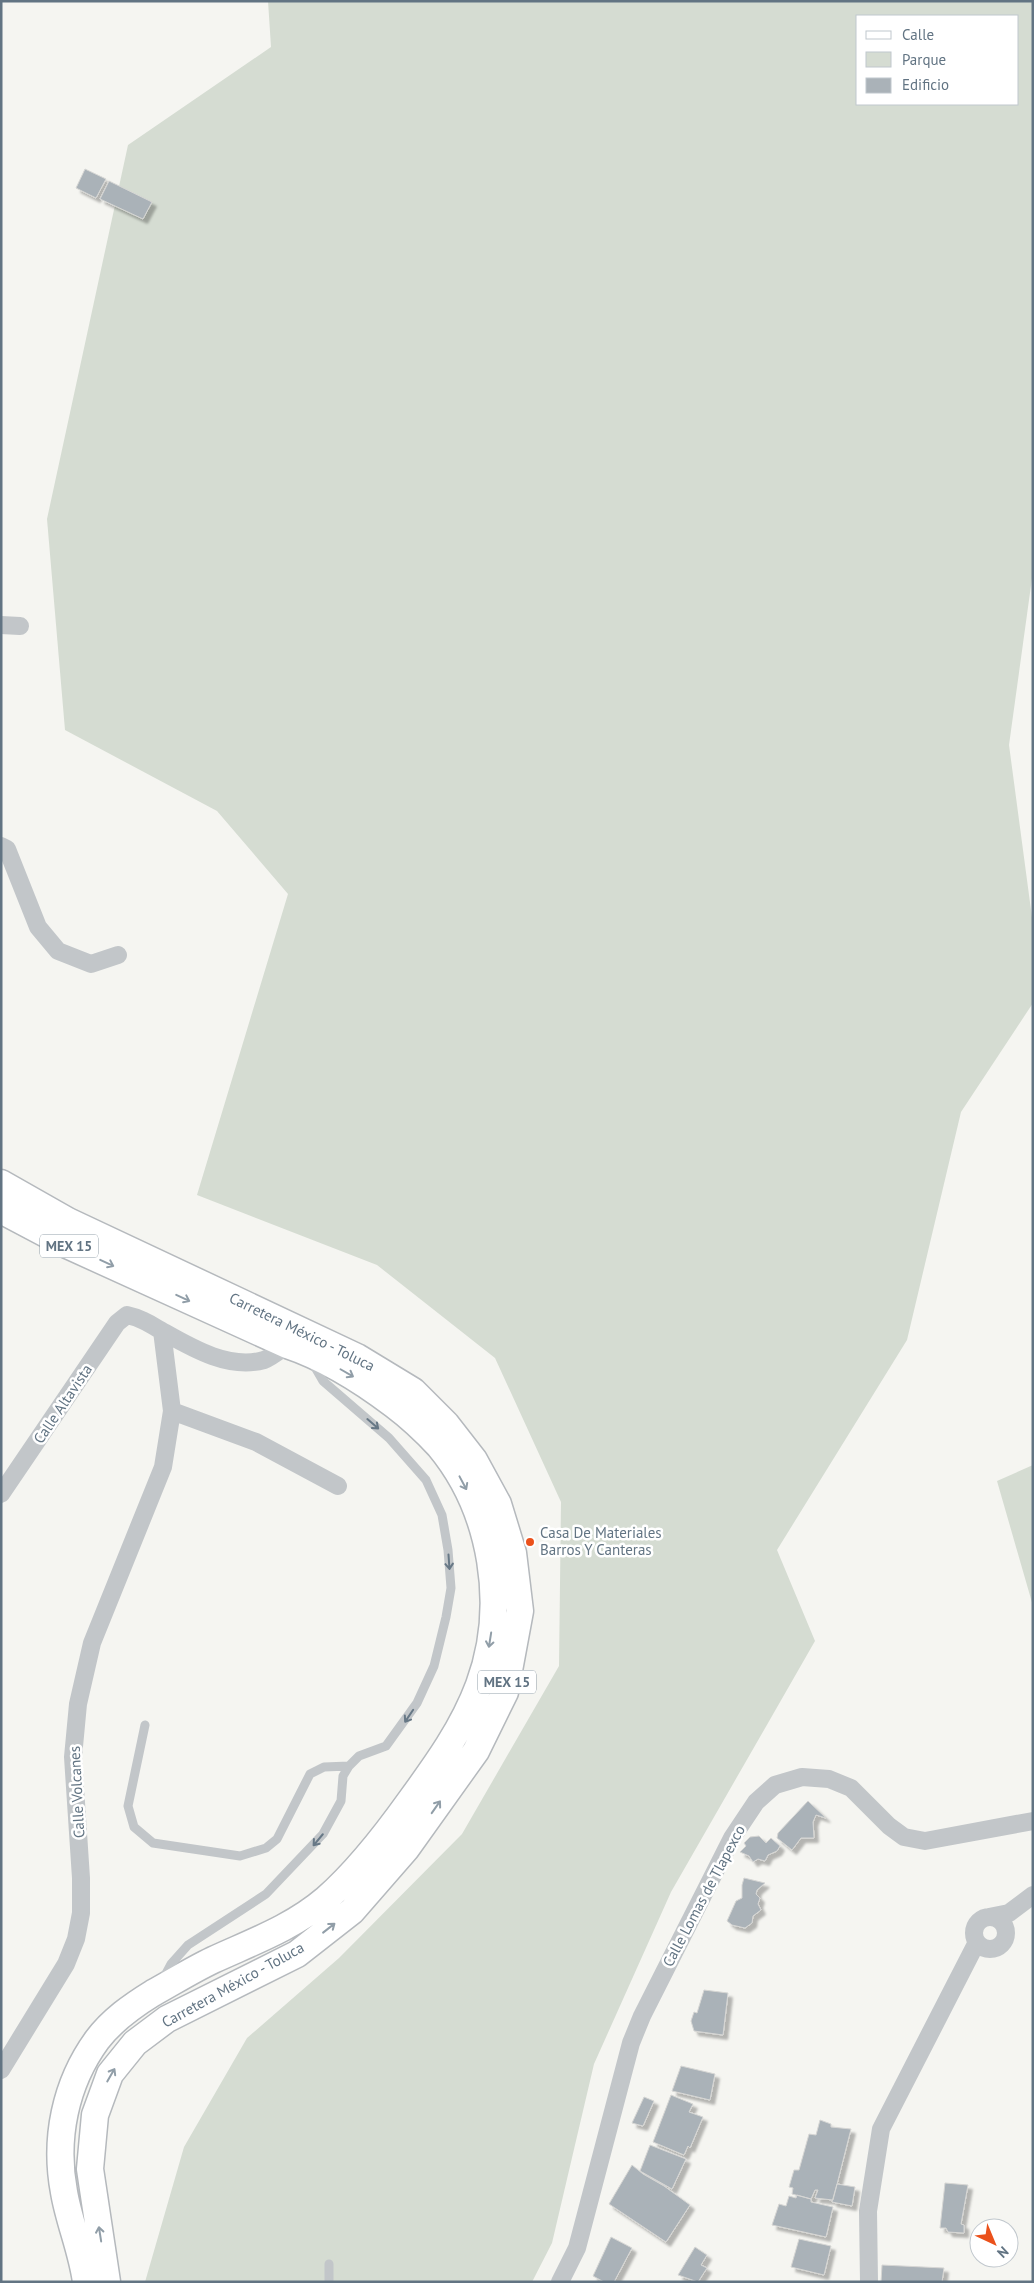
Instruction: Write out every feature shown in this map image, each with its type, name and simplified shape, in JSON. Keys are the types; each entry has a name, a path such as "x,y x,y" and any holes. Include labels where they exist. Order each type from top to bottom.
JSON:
{"main road":[{"name":"Carretera México - Toluca","path":"1,1184 68,1221 357,1357 413,1391 446,1424 474,1460 498,1504 513,1553 520,1611 505,1692 476,1751 406,1849 352,1911 297,1954 166,2019 136,2044 110,2074 95,2114 90,2168 107,2282"},
{"name":"Carretera México - Toluca","path":"1,1210 67,1244 346,1372 397,1408 433,1441 457,1473 476,1511 491,1560 492,1625 480,1683 450,1745 395,1822 348,1877 325,1900 300,1918 271,1935 184,1975 133,2005 116,2019 98,2039 70,2090 62,2124 60,2154 64,2193 86,2282"}],"street":[{"path":"1,625 20,626"},
{"path":"1,846 7,849 38,927 58,952 91,964 118,955"},
{"name":"Calle Altavista","path":"1,1494 118,1323 127,1315 139,1317 162,1331"},
{"path":"162,1331 222,1360 244,1363 266,1359 296,1348"},
{"name":"Calle Volcanes","path":"1,2070 66,1964 76,1939 81,1913 81,1878 72,1757 78,1704 92,1643 163,1467 172,1411 162,1331"},
{"path":"172,1411 256,1442 338,1486"},
{"name":"Calle Lomas de Tlapexco","path":"560,2282 577,2248 631,2043 642,2016 732,1838 756,1802 775,1785 802,1777 829,1779 851,1788 897,1832 904,1837 925,1841 1033,1821"},
{"path":"869,2282 868,2211 881,2129 976,1942 974,1931 977,1924 982,1919 1009,1913 1033,1895"},
{"path":"976,1942 985,1949 997,1948 1005,1940 1006,1929 1000,1920 990,1917"}],"lane":[{"path":"157,1991 171,1964 188,1945 266,1894 323,1834 341,1801 343,1776 349,1766 359,1756 386,1746 417,1703 434,1666 448,1607 451,1588 448,1550 442,1515 426,1480 389,1438 323,1381 296,1348"},
{"path":"145,1725 128,1806 134,1827 153,1843 240,1856 266,1848 277,1839 310,1774 324,1767 349,1766"},
{"path":"329,2282 330,2264"}],"green space":[{"path":"268,1 1033,1 1033,571 1009,745 1033,925 1033,1003 961,1112 907,1340 777,1550 815,1641 671,1892 594,2064 552,2243 532,2282 145,2282 184,2147 247,2038 339,1958 462,1834 559,1666 561,1502 495,1358 377,1265 197,1195 288,894 217,811 65,730 47,519 128,145 271,47"},
{"path":"1033,1465 1033,1606 997,1481"}],"building":[{"path":"85,169 106,179 96,198 76,188"},
{"path":"109,181 152,202 143,219 100,199"},
{"path":"808,1801 826,1818 816,1815 813,1822 814,1838 801,1838 792,1850 777,1838 778,1833"},
{"path":"759,1836 766,1843 771,1838 780,1846 777,1851 768,1855 765,1861 758,1859 753,1862 749,1856 740,1852 746,1846 744,1843 750,1837"},
{"path":"744,1878 765,1883 757,1890 756,1894 760,1898 758,1904 761,1910 753,1916 752,1923 745,1928 732,1925 727,1921 736,1901 742,1898"},
{"path":"704,1990 728,1993 723,2035 694,2031 691,2021 694,2012 697,2013"},
{"path":"681,2066 715,2074 710,2100 672,2091"},
{"path":"671,2095 693,2104 689,2112 703,2117 690,2148 688,2146 684,2155 653,2142"},
{"path":"644,2097 654,2101 643,2126 632,2123"},
{"path":"820,2120 831,2124 831,2127 851,2129 833,2200 815,2198 818,2190 815,2190 811,2199 792,2194 793,2188 789,2187 794,2170 799,2170 809,2134 816,2135"},
{"path":"650,2145 686,2159 672,2189 640,2171"},
{"path":"632,2165 690,2205 666,2242 609,2204"},
{"path":"945,2183 968,2185 961,2224 964,2225 964,2233 948,2232 946,2228 940,2228"},
{"path":"837,2184 855,2187 852,2206 832,2202"},
{"path":"797,2195 811,2199 811,2202 833,2207 826,2237 772,2225 779,2204 786,2206 789,2196 796,2198"},
{"path":"611,2237 632,2248 614,2282 604,2282 593,2276"},
{"path":"799,2239 831,2246 824,2275 791,2267"},
{"path":"695,2247 707,2255 701,2265 707,2268 698,2282 678,2275"},
{"path":"882,2265 944,2268 942,2282 881,2282"}],"place":[{"name":"Casa De Materiales Barros Y Canteras","path":"530,1542"}]}
